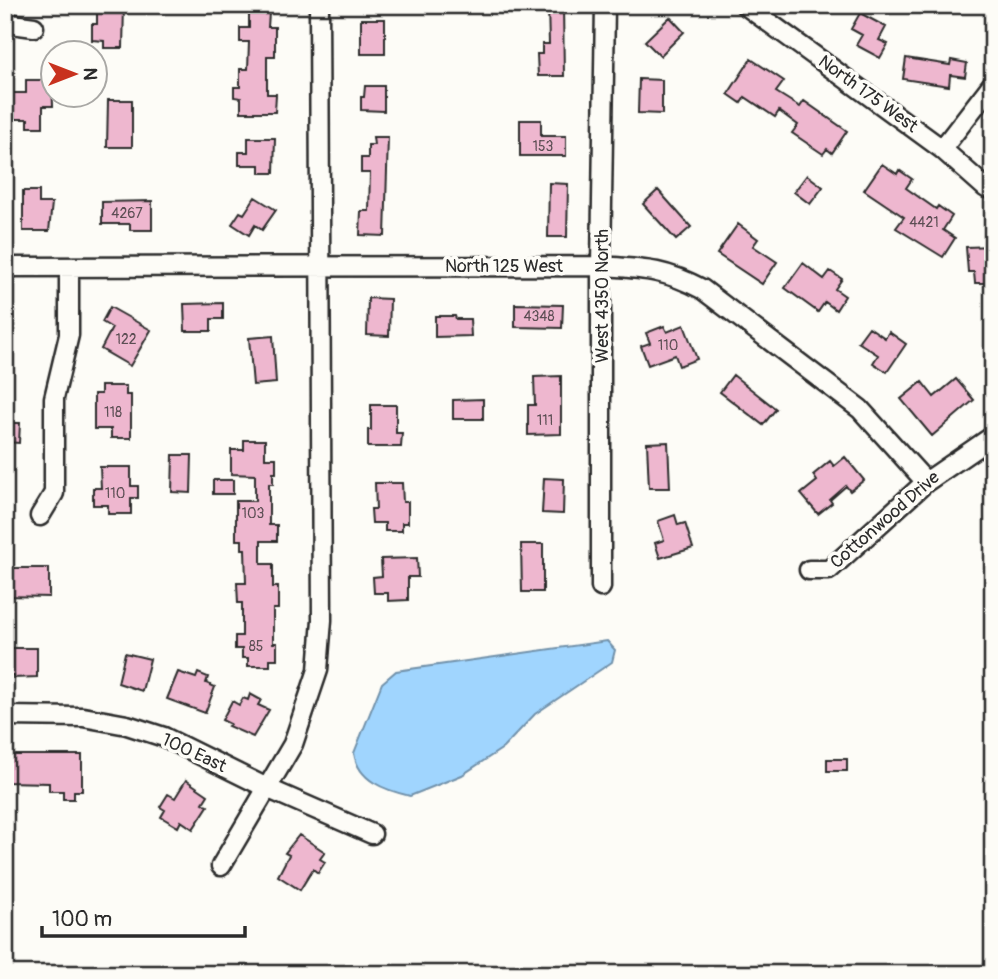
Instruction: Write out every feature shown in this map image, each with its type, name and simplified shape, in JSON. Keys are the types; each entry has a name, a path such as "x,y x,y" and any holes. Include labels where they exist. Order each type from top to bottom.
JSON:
{"street":[{"path":"221,866 269,789 293,744 318,670 322,620 320,5"},
{"name":"West 4350 North","path":"601,587 601,266 605,5"},
{"name":"North 175 West","path":"746,5 942,149 986,188"},
{"path":"5,23 34,27"},
{"path":"942,149 993,83"},
{"name":"North 125 West","path":"5,267 601,266 649,269 676,275 702,289 860,409 926,482"},
{"path":"40,516 54,493 54,398 69,335 69,267"},
{"name":"Cottonwood Drive","path":"809,570 829,570 926,482 993,436"},
{"name":"100 East","path":"5,716 83,717 127,725 164,737 269,789 372,834"}],"water":[{"path":"607,641 615,650 612,662 535,714 503,748 462,775 410,796 374,783 361,771 354,753 382,683 396,671"}],"building":[{"path":"97,5 124,5 123,48 108,48 108,38 92,38 92,24 97,24"},
{"path":"548,5 563,5 564,76 538,76 537,54 542,54 542,44 549,44"},
{"path":"249,13 269,13 268,27 275,27 275,56 267,56 267,94 276,94 275,112 241,112 241,98 234,97 234,87 240,87 240,69 248,69 249,42 240,42 240,28 249,28"},
{"path":"860,13 886,27 879,40 888,44 880,58 856,45 862,35 851,29"},
{"path":"670,17 684,32 660,56 645,41"},
{"path":"361,19 385,19 385,54 361,54"},
{"path":"906,58 950,65 951,60 967,63 965,77 950,75 949,86 903,79"},
{"path":"751,59 784,81 776,92 800,107 804,101 847,131 832,153 827,149 823,154 792,133 798,125 779,111 775,117 745,97 741,103 728,94"},
{"path":"639,79 662,80 662,114 638,113"},
{"path":"26,80 38,80 38,108 43,108 43,127 28,127 28,119 5,119 5,93 26,93"},
{"path":"365,86 384,86 384,111 361,110 361,97 364,97"},
{"path":"108,100 132,100 132,147 107,147"},
{"path":"520,120 541,120 541,136 566,136 566,156 520,156"},
{"path":"373,137 388,137 385,236 360,235 361,211 369,211 370,173 361,173 361,158 368,158 368,145 374,145"},
{"path":"248,138 275,138 274,173 260,173 260,165 239,165 239,152 248,152"},
{"path":"882,164 897,174 899,170 912,179 906,188 936,209 938,206 952,216 943,230 955,238 943,257 896,228 904,217 864,190"},
{"path":"807,175 823,187 810,204 794,192"},
{"path":"549,183 568,184 567,237 548,237"},
{"path":"658,190 691,227 676,240 643,204"},
{"path":"23,191 39,191 39,203 52,203 49,231 23,231"},
{"path":"255,197 276,210 262,230 255,225 249,235 232,224 240,212 244,214"},
{"path":"152,201 152,230 130,230 130,224 102,224 102,202"},
{"path":"738,224 758,239 753,246 777,262 762,284 717,254"},
{"path":"993,246 993,283 975,283 974,272 968,272 966,247"},
{"path":"803,263 824,279 830,271 842,279 835,289 845,296 836,310 825,302 818,312 785,288"},
{"path":"368,298 390,299 389,336 367,335"},
{"path":"223,303 223,319 211,319 211,331 185,331 184,304"},
{"path":"515,304 563,305 562,328 515,327"},
{"path":"110,307 151,330 130,366 101,349 112,328 102,322"},
{"path":"435,316 470,319 471,336 435,337"},
{"path":"684,325 697,359 679,366 675,355 648,365 641,346 650,343 646,333 664,326 667,332"},
{"path":"869,327 885,338 889,332 906,344 887,372 873,363 878,355 858,342"},
{"path":"273,336 276,383 253,385 249,338"},
{"path":"733,375 776,409 763,425 720,392"},
{"path":"561,376 561,434 528,435 528,405 535,405 534,377"},
{"path":"956,379 974,400 932,436 901,399 922,382 934,397"},
{"path":"101,386 126,386 126,395 131,395 131,438 111,438 111,429 94,429 94,394 101,394"},
{"path":"483,399 483,419 453,419 453,400"},
{"path":"371,405 396,405 396,433 402,433 401,447 368,447"},
{"path":"5,423 20,423 19,443 5,442"},
{"path":"244,440 265,440 265,458 276,458 276,473 273,473 273,484 269,484 269,525 277,525 277,541 261,541 261,564 273,564 273,587 278,587 278,609 273,609 273,643 277,643 277,659 270,659 270,666 248,666 248,658 242,658 242,649 235,649 235,636 242,636 242,603 238,603 237,583 246,583 245,549 242,549 242,540 236,540 236,501 255,501 255,475 231,474 231,450 244,450"},
{"path":"668,442 670,488 649,488 647,443"},
{"path":"173,455 192,455 191,493 172,492"},
{"path":"845,457 864,480 850,491 846,486 830,500 832,503 818,514 801,494 817,481 813,475 830,461 834,466"},
{"path":"100,467 131,467 131,486 138,486 138,498 131,498 131,514 108,514 108,505 93,505 93,488 101,488"},
{"path":"544,478 564,479 563,514 542,513"},
{"path":"213,480 233,480 233,494 213,494"},
{"path":"375,483 402,483 403,502 408,502 408,523 402,523 402,531 385,531 385,523 372,523 371,509 376,509"},
{"path":"675,515 678,525 685,523 693,548 660,558 655,543 664,540 658,521"},
{"path":"521,544 543,544 543,592 522,592"},
{"path":"417,558 418,577 408,577 408,600 388,601 388,593 374,593 373,577 382,576 381,559"},
{"path":"5,568 49,568 49,597 5,596"},
{"path":"5,648 37,648 37,677 13,678 13,675 5,675"},
{"path":"125,653 150,659 142,691 118,683"},
{"path":"178,672 196,678 198,673 208,677 206,683 215,687 205,713 167,699"},
{"path":"250,694 261,700 258,705 269,710 253,737 228,726 230,724 222,720 232,701 239,705 243,698 248,700"},
{"path":"5,755 82,755 82,791 74,791 74,799 63,799 63,791 49,791 49,783 5,782"},
{"path":"827,759 847,759 847,771 827,771"},
{"path":"186,780 208,795 203,803 208,806 193,829 181,821 178,827 161,817 165,810 160,807 168,794 175,798"},
{"path":"299,835 325,852 320,859 325,862 318,873 313,869 300,890 278,876 289,855 285,853"}]}
